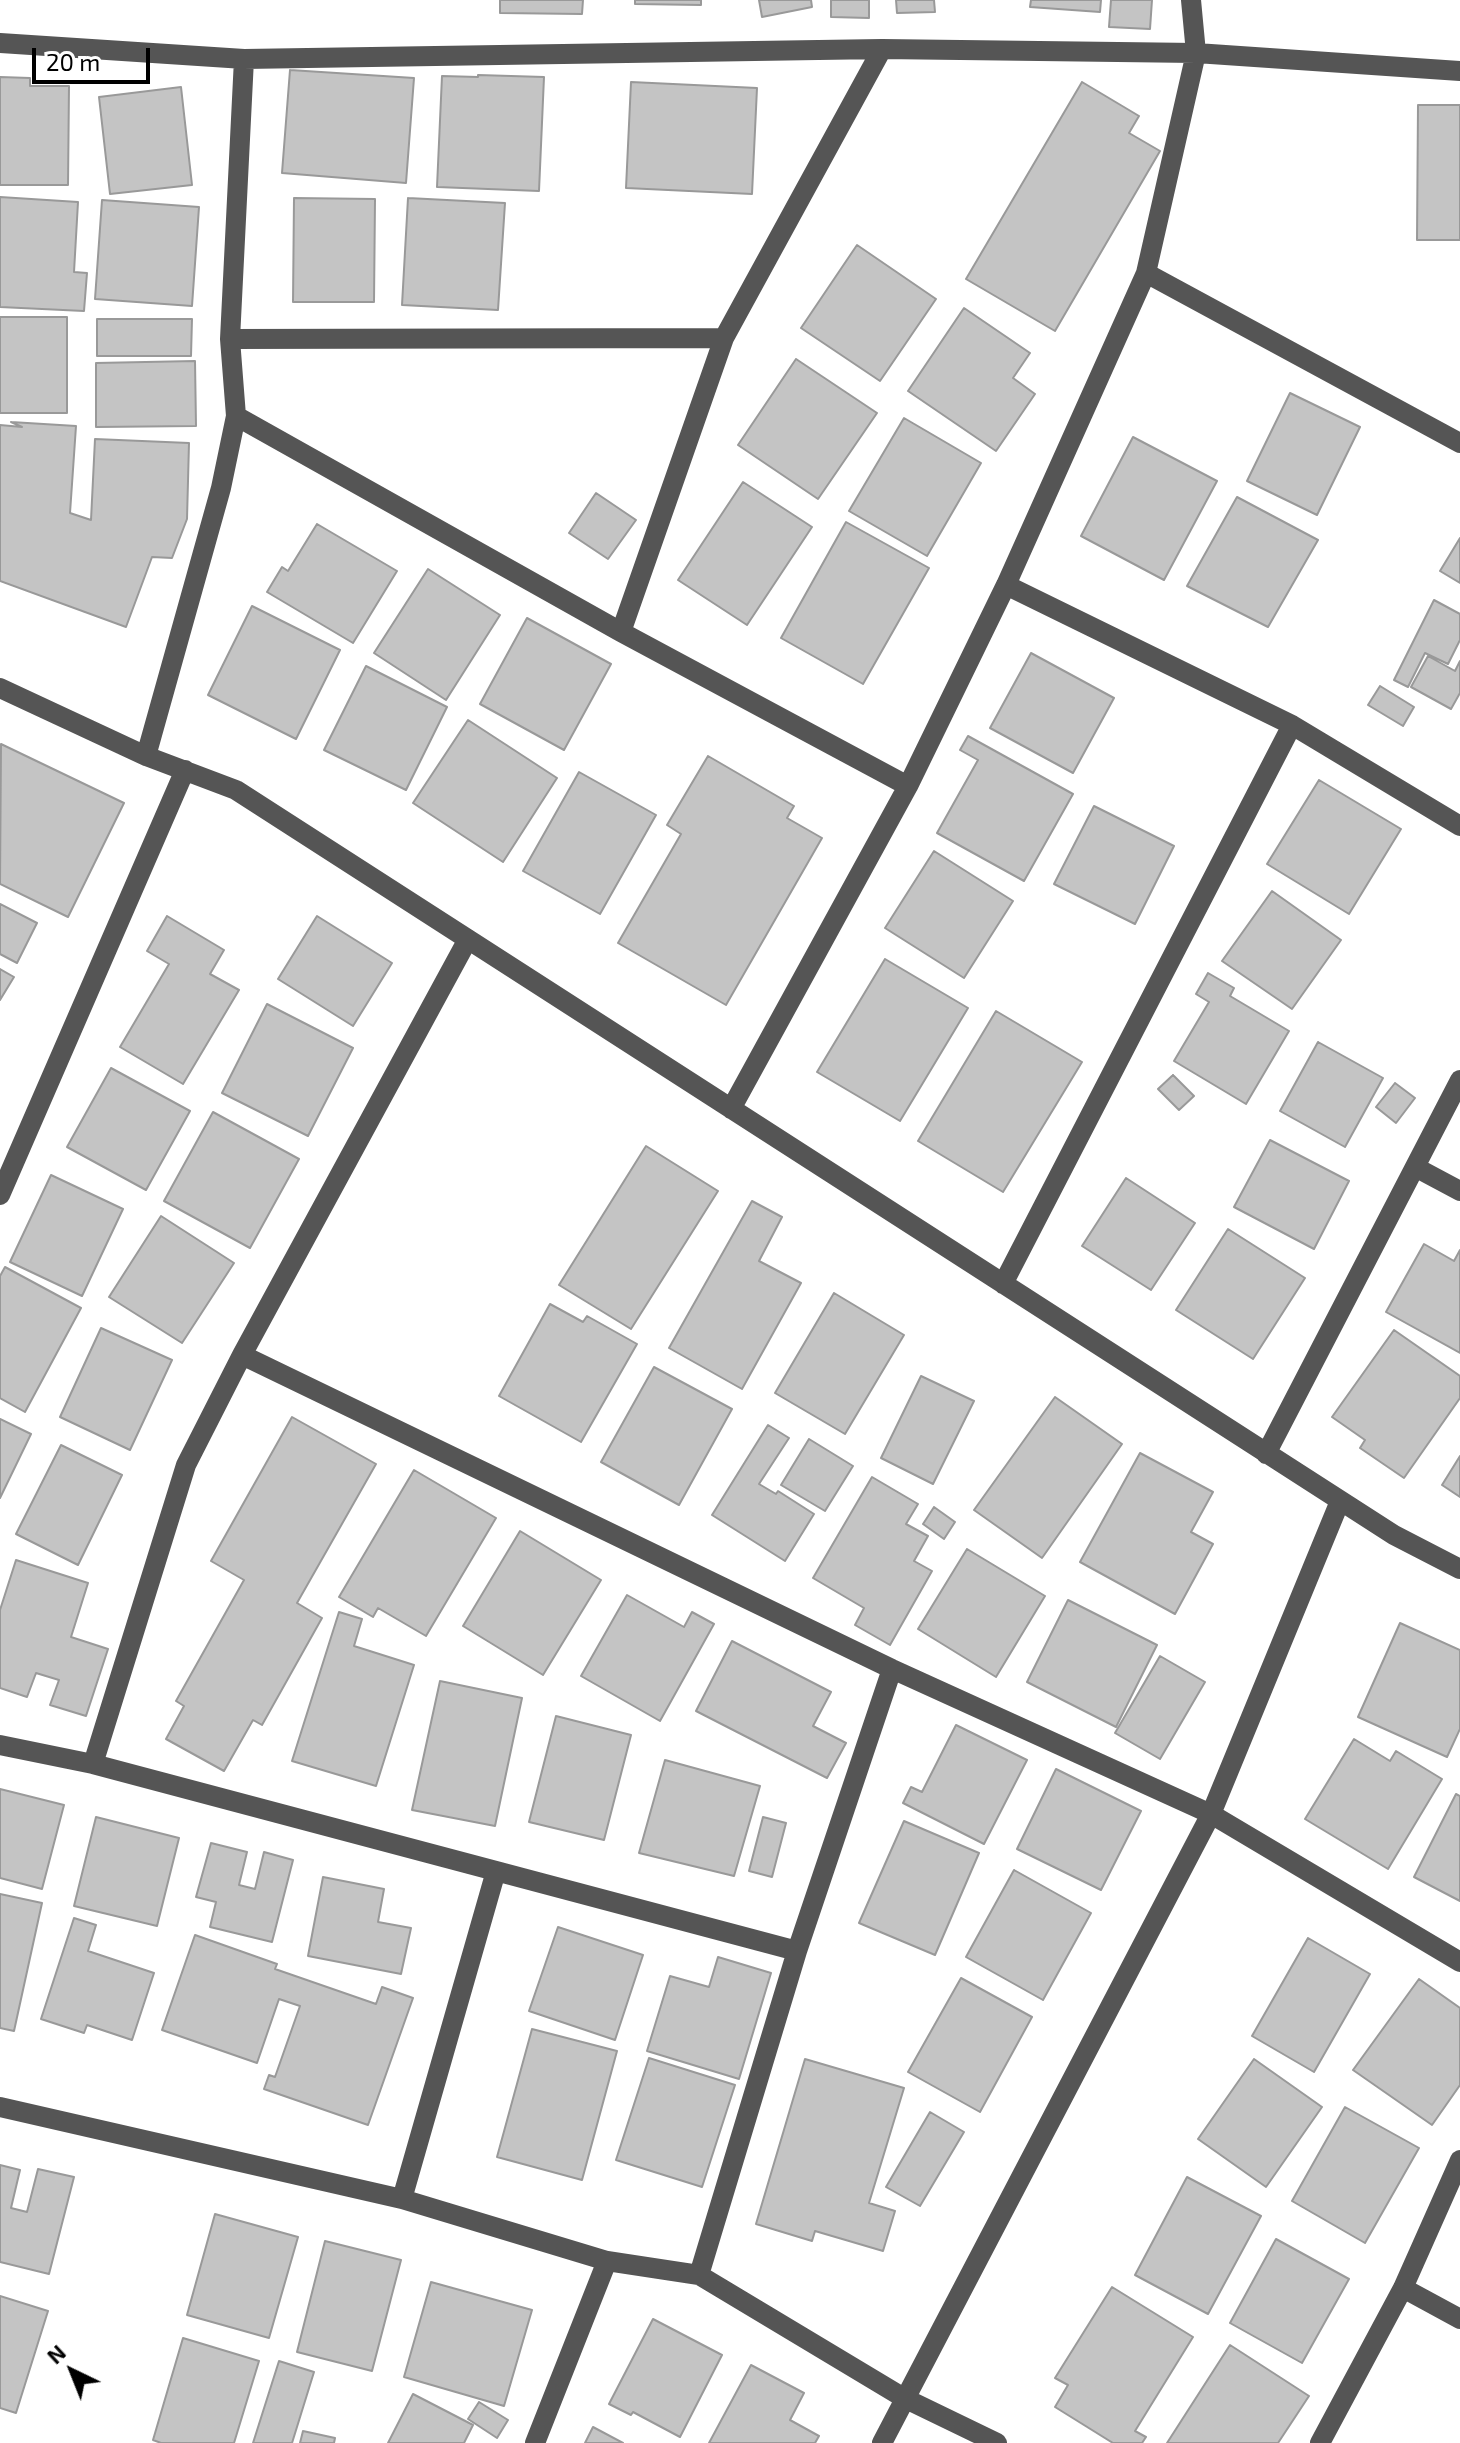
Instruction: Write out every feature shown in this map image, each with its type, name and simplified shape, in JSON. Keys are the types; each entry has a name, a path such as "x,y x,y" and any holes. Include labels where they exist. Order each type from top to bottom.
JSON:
{"street":[{"path":"731,1109 908,786 1006,585 1146,273 1196,53 1191,0"},
{"path":"0,43 244,59 882,49 1196,53 1460,71"},
{"path":"621,632 724,338 882,49"},
{"path":"146,756 221,488 236,416 230,339 244,59"},
{"path":"1146,273 1460,443"},
{"path":"230,339 724,338"},
{"path":"236,416 621,632 908,786"},
{"path":"1006,585 1292,725 1460,826"},
{"path":"0,688 146,756 236,790 1266,1454 1394,1535 1460,1569"},
{"path":"1003,1284 1292,725"},
{"path":"0,1195 185,770"},
{"path":"93,1764 186,1465 242,1355 468,939"},
{"path":"1266,1454 1460,1080"},
{"path":"1415,1167 1460,1191"},
{"path":"242,1355 892,1669 1211,1814 1460,1962"},
{"path":"882,2443 1211,1814 1340,1501"},
{"path":"699,2275 797,1951 892,1669"},
{"path":"0,1745 93,1764 797,1951"},
{"path":"402,2199 496,1871"},
{"path":"0,2107 402,2199 607,2261 699,2275 904,2398 997,2443"},
{"path":"1320,2443 1403,2288 1460,2160"},
{"path":"535,2443 607,2261"},
{"path":"1403,2288 1460,2319"}],"building":[{"path":"500,0 583,0 582,14 500,13"},
{"path":"635,0 701,0 701,5 635,4"},
{"path":"759,0 811,0 812,7 762,17"},
{"path":"831,0 869,0 869,18 831,17"},
{"path":"896,0 934,0 935,12 897,13"},
{"path":"1031,0 1101,0 1100,12 1030,7"},
{"path":"1111,0 1152,0 1150,29 1109,27"},
{"path":"290,70 414,78 406,183 282,173"},
{"path":"442,76 544,77 539,191 437,187"},
{"path":"0,77 30,78 30,86 69,86 68,185 0,185"},
{"path":"631,82 757,88 752,194 626,188"},
{"path":"1082,82 1139,116 1129,133 1160,151 1055,331 966,279"},
{"path":"181,87 192,185 110,194 99,97"},
{"path":"1418,105 1460,105 1460,240 1417,240"},
{"path":"0,197 78,202 74,272 87,273 84,311 0,307"},
{"path":"294,198 375,199 374,302 293,302"},
{"path":"408,198 505,203 498,310 402,305"},
{"path":"102,200 199,207 192,306 95,299"},
{"path":"857,245 936,299 880,381 801,328"},
{"path":"964,308 1030,353 1013,378 1035,394 996,451 908,391"},
{"path":"0,317 67,317 67,413 0,413"},
{"path":"97,319 192,319 191,356 97,356"},
{"path":"796,359 877,413 818,499 738,445"},
{"path":"195,361 196,426 96,427 96,363"},
{"path":"1290,393 1360,427 1317,515 1247,481"},
{"path":"904,418 981,463 927,556 849,511"},
{"path":"11,422 76,426 70,513 91,520 95,439 189,443 187,519 172,558 152,557 126,627 0,581 0,425 22,427"},
{"path":"1133,437 1217,481 1164,580 1081,536"},
{"path":"743,482 812,527 747,625 678,580"},
{"path":"596,493 636,520 608,559 569,533"},
{"path":"1237,497 1318,540 1268,627 1187,586"},
{"path":"846,522 929,568 863,684 781,638"},
{"path":"317,524 397,571 353,643 267,592 282,567 288,571"},
{"path":"1460,538 1460,583 1440,571"},
{"path":"428,569 500,615 446,700 374,653"},
{"path":"1434,600 1460,614 1460,640 1448,664 1425,653 1408,687 1394,680"},
{"path":"252,606 340,650 296,739 208,695"},
{"path":"527,618 611,664 564,750 480,704"},
{"path":"1031,653 1114,698 1073,773 990,728"},
{"path":"1428,656 1455,671 1460,661 1460,693 1451,709 1411,687"},
{"path":"366,666 447,707 406,790 324,750"},
{"path":"1380,686 1414,707 1403,726 1368,705"},
{"path":"468,720 557,778 503,862 413,803"},
{"path":"968,736 1073,794 1024,881 937,833 978,760 960,750"},
{"path":"1,744 124,803 68,917 0,884"},
{"path":"708,756 794,806 787,818 822,838 726,1005 618,943 681,834 667,825"},
{"path":"579,772 656,815 600,914 523,871"},
{"path":"1319,780 1401,829 1349,914 1267,864"},
{"path":"1094,806 1174,846 1135,924 1054,884"},
{"path":"934,851 1013,901 964,978 885,928"},
{"path":"1272,891 1341,940 1292,1009 1222,961"},
{"path":"0,904 37,923 17,963 0,954"},
{"path":"167,916 224,950 210,974 239,990 183,1084 120,1047 169,964 147,951"},
{"path":"317,916 392,963 353,1026 278,979"},
{"path":"885,959 968,1008 900,1121 817,1072"},
{"path":"0,969 14,977 0,1000"},
{"path":"1208,973 1234,988 1230,996 1289,1031 1246,1104 1174,1061 1209,1002 1196,994"},
{"path":"267,1004 353,1048 308,1136 222,1093"},
{"path":"996,1011 1082,1062 1003,1192 918,1141"},
{"path":"1318,1042 1383,1078 1345,1147 1280,1111"},
{"path":"111,1068 190,1111 146,1190 67,1147"},
{"path":"1173,1075 1194,1096 1179,1110 1158,1089"},
{"path":"1395,1083 1415,1098 1396,1123 1376,1107"},
{"path":"213,1112 299,1159 250,1248 164,1201"},
{"path":"1270,1140 1349,1181 1314,1249 1234,1207"},
{"path":"646,1146 718,1191 631,1329 559,1285"},
{"path":"51,1175 123,1209 82,1296 10,1262"},
{"path":"1126,1178 1195,1223 1151,1290 1082,1246"},
{"path":"752,1201 782,1217 759,1261 801,1283 742,1389 669,1348"},
{"path":"161,1216 234,1263 182,1343 109,1297"},
{"path":"1228,1229 1305,1278 1253,1359 1176,1310"},
{"path":"1424,1244 1454,1261 1460,1250 1460,1353 1386,1312"},
{"path":"5,1267 81,1308 25,1412 0,1398 0,1276"},
{"path":"834,1293 904,1335 845,1434 775,1393"},
{"path":"550,1304 583,1322 587,1316 637,1344 581,1442 499,1396"},
{"path":"101,1328 172,1360 130,1450 60,1417"},
{"path":"1394,1330 1460,1376 1460,1398 1404,1478 1360,1448 1365,1440 1332,1417"},
{"path":"654,1367 732,1409 679,1505 601,1462"},
{"path":"921,1376 974,1401 933,1484 881,1458"},
{"path":"1055,1397 1122,1444 1042,1558 974,1510"},
{"path":"292,1417 376,1464 297,1603 322,1618 262,1725 253,1720 224,1771 166,1739 184,1706 176,1701 244,1580 211,1561"},
{"path":"0,1419 31,1434 0,1498"},
{"path":"768,1425 789,1438 759,1484 776,1494 778,1491 814,1514 785,1561 712,1515"},
{"path":"809,1439 853,1466 825,1511 781,1485"},
{"path":"61,1445 122,1475 78,1565 16,1534"},
{"path":"1140,1453 1213,1492 1191,1532 1213,1544 1175,1614 1080,1562"},
{"path":"1460,1456 1460,1497 1442,1485"},
{"path":"414,1470 496,1518 426,1636 378,1608 373,1617 339,1597"},
{"path":"872,1477 918,1504 906,1524 928,1536 914,1561 932,1571 890,1645 855,1625 864,1608 813,1578"},
{"path":"934,1507 955,1522 944,1539 923,1524"},
{"path":"520,1531 601,1580 543,1675 463,1626"},
{"path":"967,1549 1045,1596 996,1677 918,1629"},
{"path":"16,1560 88,1583 71,1637 108,1649 86,1716 50,1705 59,1680 36,1673 27,1697 0,1688 0,1610"},
{"path":"627,1595 684,1627 692,1612 714,1624 660,1721 581,1676"},
{"path":"1068,1600 1157,1645 1116,1727 1027,1682"},
{"path":"339,1612 362,1619 354,1646 414,1665 376,1786 292,1761"},
{"path":"1400,1623 1460,1650 1460,1729 1447,1757 1358,1717"},
{"path":"732,1641 831,1692 813,1726 846,1743 827,1778 696,1711"},
{"path":"1160,1656 1205,1682 1160,1759 1115,1733"},
{"path":"440,1681 522,1698 495,1826 412,1810"},
{"path":"556,1716 631,1735 604,1840 529,1822"},
{"path":"956,1725 1027,1760 984,1844 903,1803 911,1787 922,1792"},
{"path":"1354,1739 1390,1761 1396,1751 1442,1779 1388,1869 1305,1819"},
{"path":"665,1760 760,1786 734,1876 639,1853"},
{"path":"1056,1769 1141,1811 1101,1890 1017,1849"},
{"path":"0,1789 64,1805 42,1889 0,1878"},
{"path":"1456,1794 1460,1796 1460,1901 1414,1877"},
{"path":"96,1817 179,1838 157,1926 74,1906"},
{"path":"763,1817 786,1823 772,1877 749,1871"},
{"path":"904,1821 979,1853 935,1955 859,1923"},
{"path":"211,1843 247,1852 239,1885 255,1889 264,1852 293,1860 272,1942 210,1927 216,1902 196,1897"},
{"path":"1014,1870 1091,1913 1043,2000 966,1957"},
{"path":"323,1877 384,1889 378,1922 411,1928 401,1974 308,1956"},
{"path":"0,1894 42,1903 14,2031 0,2028"},
{"path":"74,1918 96,1925 88,1951 154,1973 132,2040 87,2025 84,2033 41,2019"},
{"path":"558,1927 643,1955 615,2040 529,2011"},
{"path":"195,1935 277,1964 275,1969 376,2004 382,1987 413,1998 368,2125 264,2089 269,2075 275,2077 300,2006 279,1999 257,2063 162,2030"},
{"path":"1308,1938 1370,1974 1314,2072 1252,2036"},
{"path":"718,1957 771,1973 739,2079 647,2051 670,1976 709,1987"},
{"path":"961,1978 1032,2017 980,2112 908,2072"},
{"path":"1419,1979 1460,2008 1460,2085 1432,2125 1353,2070"},
{"path":"532,2029 617,2051 582,2180 497,2157"},
{"path":"649,2058 735,2085 702,2187 616,2160"},
{"path":"805,2059 904,2088 869,2203 895,2211 883,2251 815,2231 812,2241 756,2224"},
{"path":"1254,2059 1322,2107 1266,2187 1198,2139"},
{"path":"1345,2107 1419,2148 1365,2243 1292,2201"},
{"path":"930,2112 964,2132 920,2206 886,2187"},
{"path":"0,2165 20,2170 11,2208 27,2212 38,2169 74,2177 49,2274 0,2262"},
{"path":"1187,2177 1261,2216 1208,2314 1135,2275"},
{"path":"215,2214 298,2237 269,2338 187,2315"},
{"path":"1276,2239 1349,2279 1302,2363 1230,2323"},
{"path":"325,2241 401,2260 372,2371 297,2352"},
{"path":"431,2282 532,2310 504,2406 404,2377"},
{"path":"1112,2287 1193,2337 1135,2431 1146,2437 1142,2443 1113,2443 1055,2407 1068,2385 1055,2378"},
{"path":"0,2296 48,2311 16,2413 0,2408"},
{"path":"653,2319 722,2355 680,2437 633,2412 631,2415 609,2404"},
{"path":"183,2338 259,2361 234,2443 161,2443 153,2440"},
{"path":"1230,2345 1309,2396 1278,2443 1167,2443"},
{"path":"279,2361 314,2372 292,2443 253,2443"},
{"path":"751,2365 804,2393 790,2420 819,2436 815,2443 709,2443"},
{"path":"413,2394 473,2425 464,2443 388,2443"},
{"path":"479,2402 508,2420 497,2438 468,2419"},
{"path":"593,2427 623,2443 585,2443"},
{"path":"303,2431 335,2438 334,2443 300,2443"}]}
